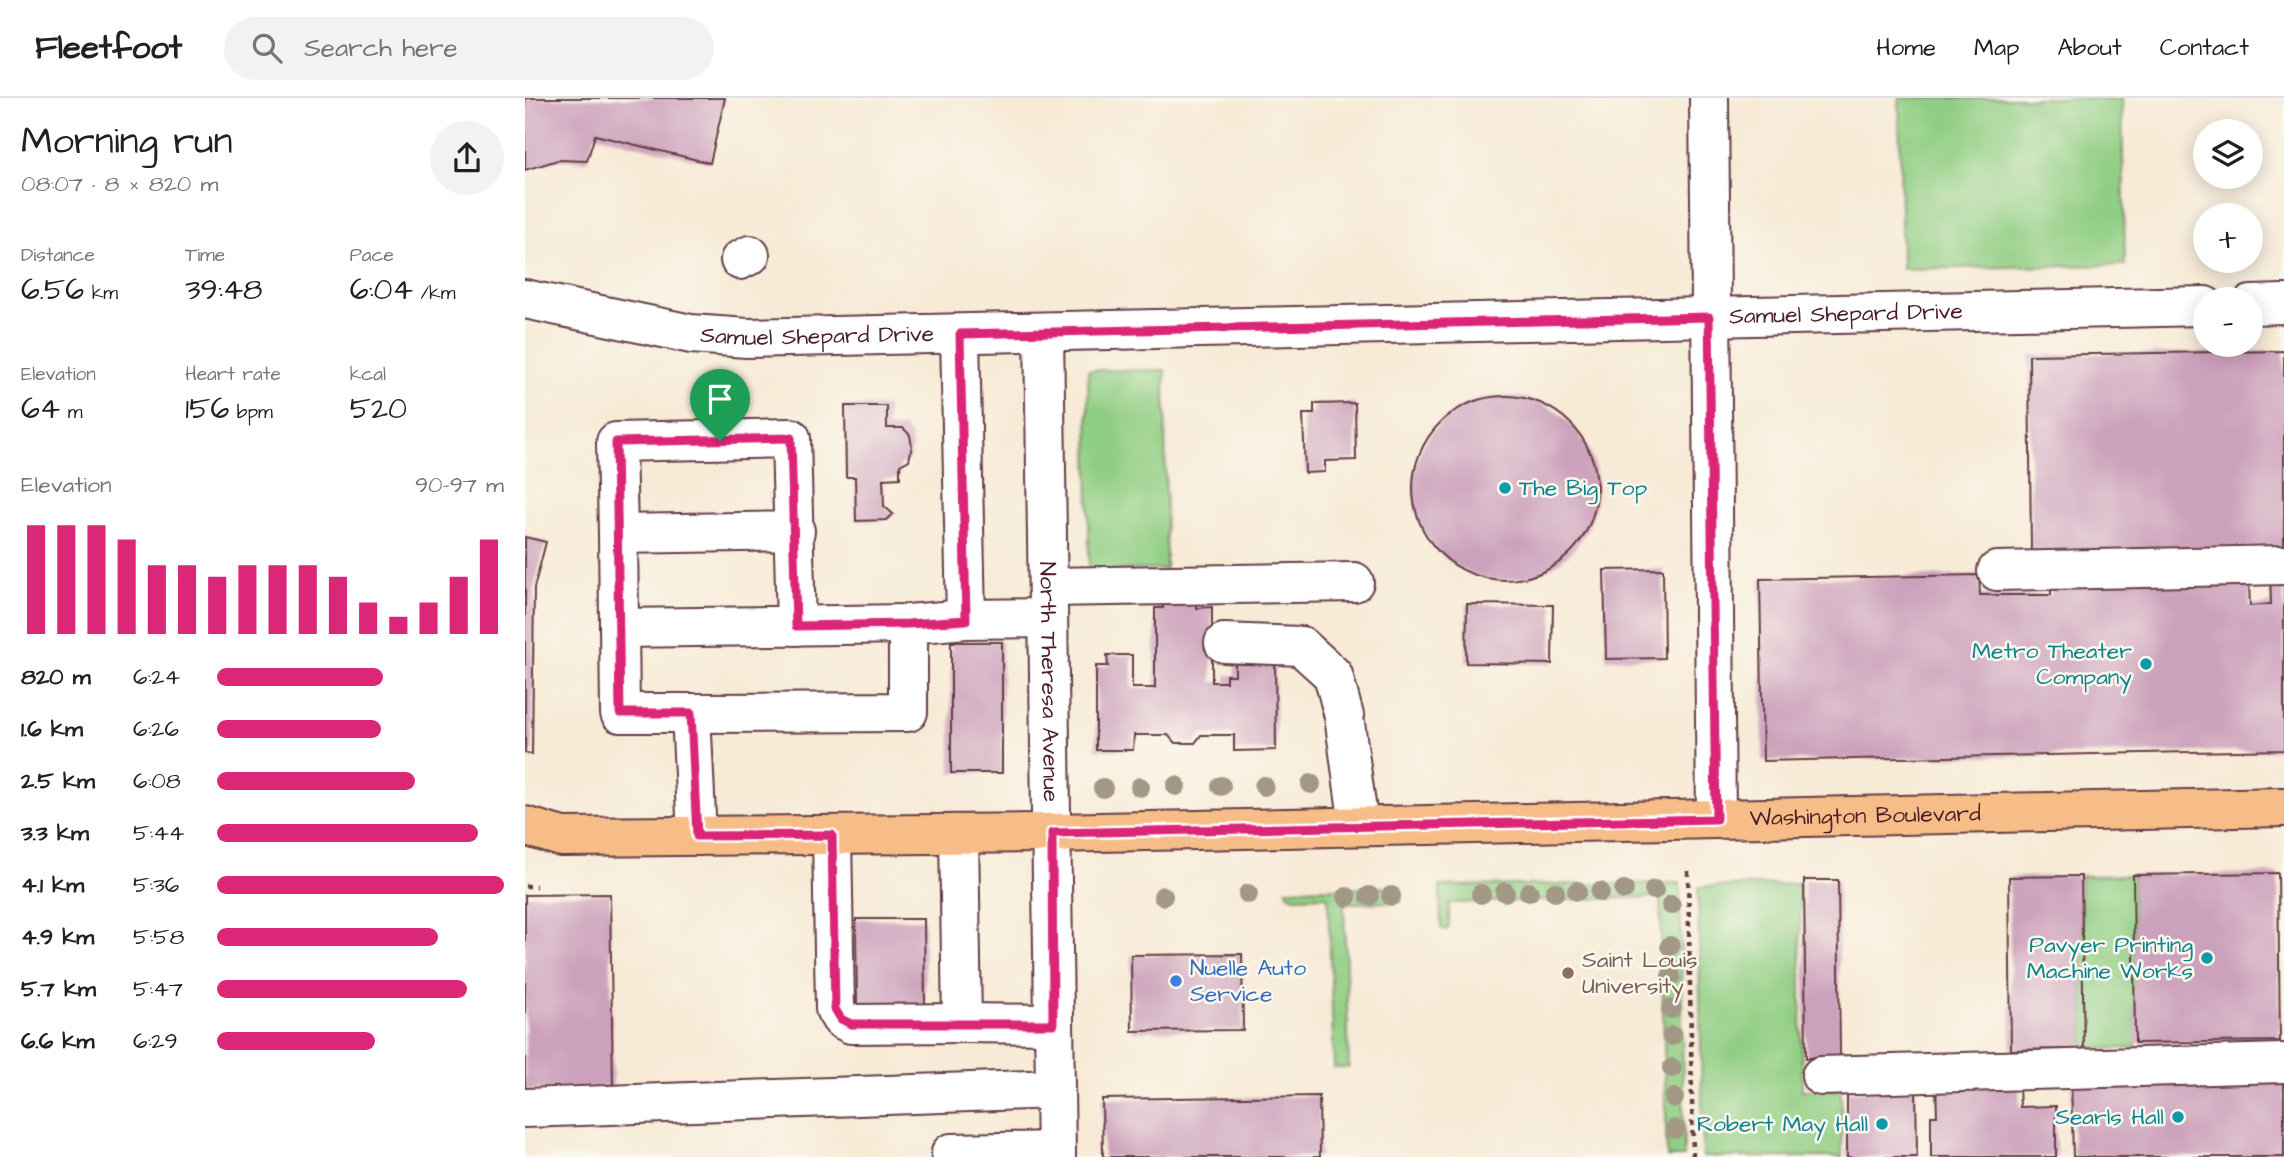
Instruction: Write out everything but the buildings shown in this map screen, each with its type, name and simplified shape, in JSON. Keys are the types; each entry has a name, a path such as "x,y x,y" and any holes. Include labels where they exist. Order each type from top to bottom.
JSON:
{"main road":[{"name":"Washington Boulevard","path":"525,827 562,837 1052,833 2284,807"}],"street":[{"path":"1709,98 1709,317 1716,819"},
{"name":"Samuel Shepard Drive","path":"525,299 665,329 716,337 2193,306"},
{"path":"2263,305 2284,304"},
{"name":"North Theresa Avenue","path":"1044,332 1056,1154"},
{"path":"960,334 966,620"},
{"path":"796,626 791,438 616,442 620,713 908,712 908,624"},
{"path":"618,534 795,531"},
{"path":"1997,571 2284,565"},
{"path":"619,628 908,624 966,620 1048,603 1354,582"},
{"path":"1224,643 1301,646 1333,675 1344,716 1359,826"},
{"path":"691,713 697,836"},
{"path":"959,834 963,1023"},
{"path":"832,835 835,1009 841,1019 851,1024 1053,1024"},
{"path":"1821,1076 2284,1063"},
{"path":"525,1108 1054,1089"},
{"path":"951,1153 1056,1154"}],"path":[{"path":"1688,871 1693,1157"},
{"path":"525,886 536,886"}],"green space":[{"path":"1899,98 2122,98 2125,265 1902,269"},
{"path":"1088,370 1165,370 1166,569 1089,571"},
{"path":"2133,875 2136,1048 2084,1049 2081,876"},
{"path":"1680,883 1684,1157 1667,1157 1660,897 1449,903 1449,926 1446,930 1441,928 1440,886"},
{"path":"1800,884 1802,1090 1841,1090 1842,1157 1703,1157 1698,887"},
{"path":"1401,887 1401,902 1344,903 1349,1067 1334,1068 1328,896 1295,897 1289,895 1286,889"}],"place":[{"name":"The Big Top","path":"1505,488"},
{"name":"Metro Theater Company","path":"2146,664"},
{"name":"Pavyer Printing Machine Works","path":"2207,958"},
{"name":"Saint Louis University","path":"1568,973"},
{"name":"Nuelle Auto Service","path":"1176,981"},
{"name":"Searls Hall","path":"2178,1117"},
{"name":"Robert May Hall","path":"1882,1124"}],"route":[{"path":"1709,317 1716,819 1052,833 1053,1024 851,1024 841,1019 835,1009 832,835 697,836 691,713 620,713 616,442 720,441 791,438 796,626 966,620 960,334 1709,317"}]}
